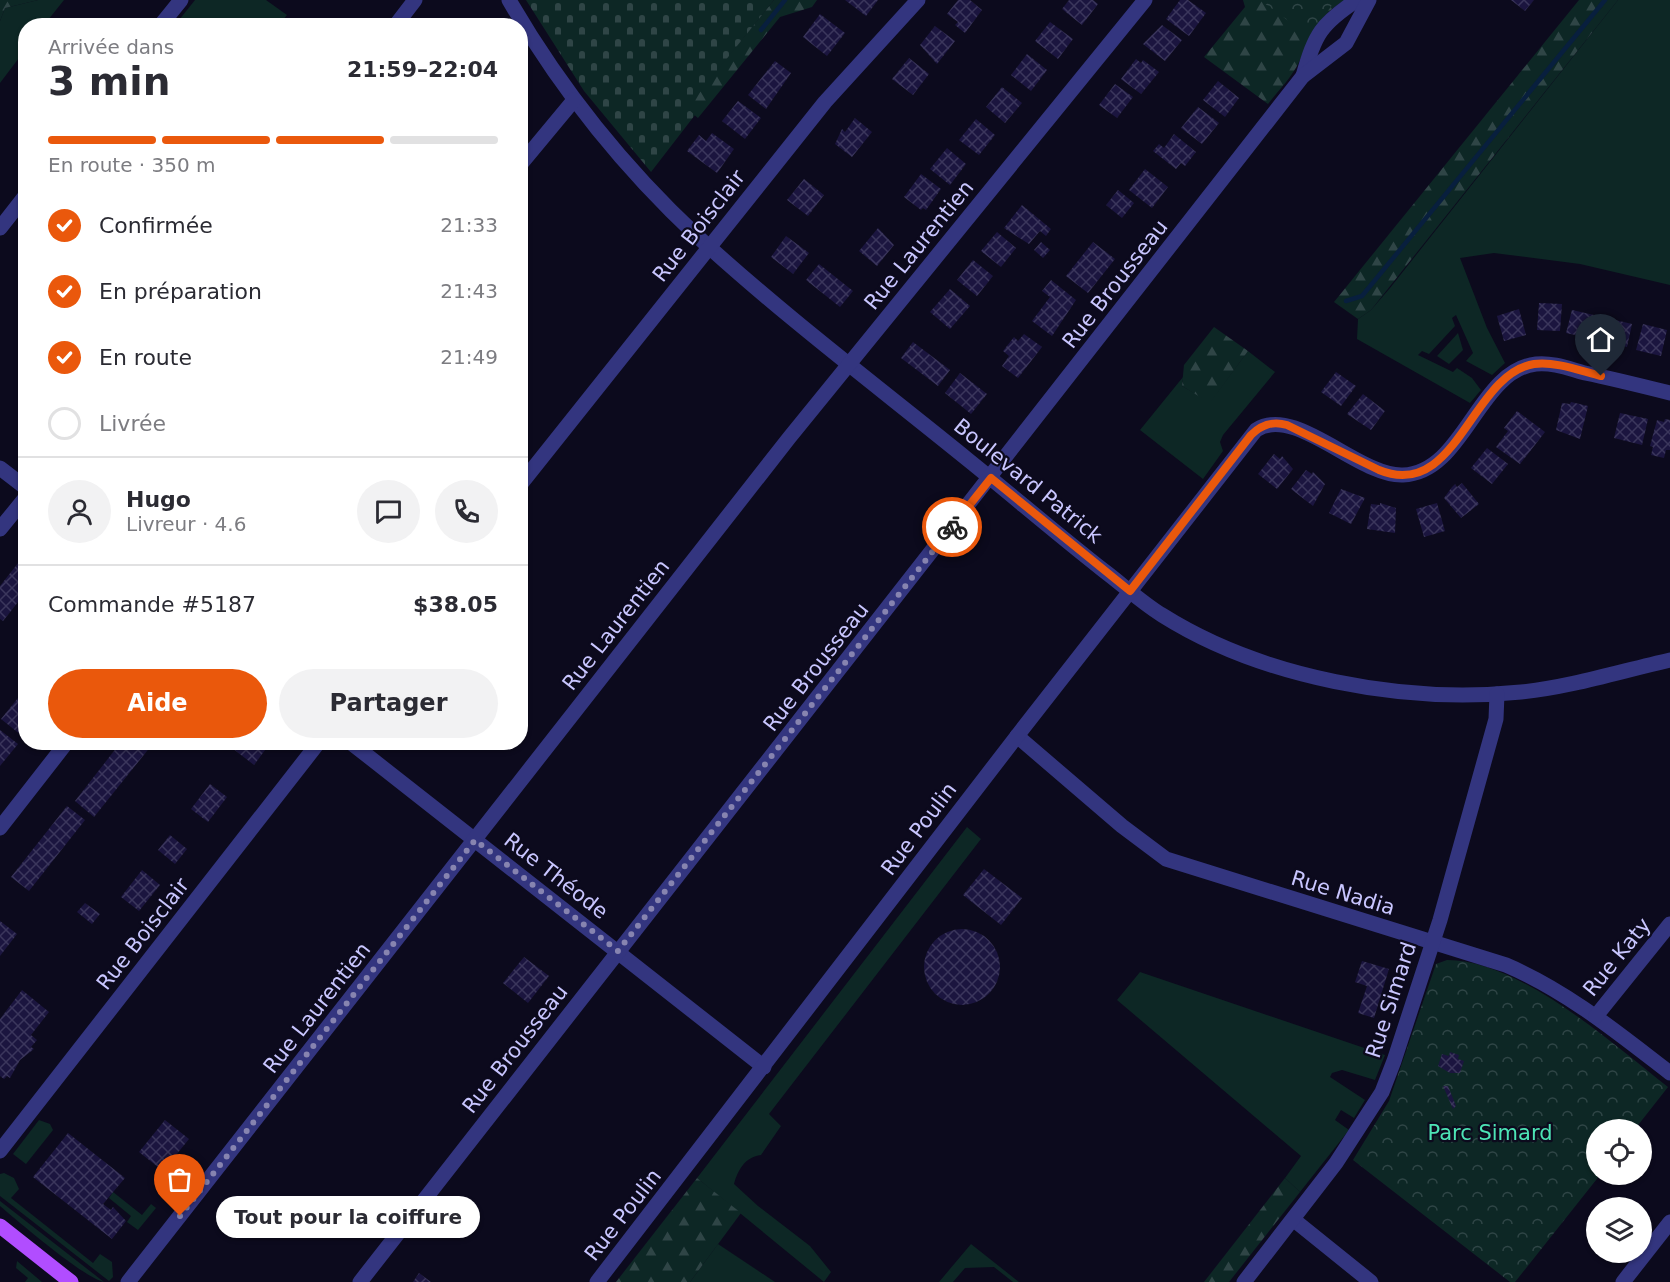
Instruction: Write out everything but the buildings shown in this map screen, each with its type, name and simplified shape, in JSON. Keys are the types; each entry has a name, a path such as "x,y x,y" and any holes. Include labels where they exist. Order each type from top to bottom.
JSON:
{"main road":[{"path":"0,1226 71,1282"}],"street":[{"path":"166,18 180,0"},
{"path":"401,18 415,0"},
{"name":"Boulevard Patrick","path":"509,0 521,18"},
{"name":"Rue Boisclair","path":"528,475 825,102 918,0"},
{"name":"Rue Laurentien","path":"128,1282 849,363 1144,0"},
{"name":"Rue Brousseau","path":"1304,76 1313,45 1325,23 1357,0"},
{"name":"Rue Brousseau","path":"360,1282 1304,76 1346,43 1369,0"},
{"name":"Boulevard Patrick","path":"528,29 574,100 641,182 709,247 1130,591 1180,626 1249,656 1294,670 1385,689 1449,695 1497,694 1541,689 1670,660"},
{"path":"528,155 574,100"},
{"path":"0,228 18,205"},
{"name":"Rue Poulin","path":"597,1282 1017,736 1256,430 1268,424 1287,425 1379,470 1403,475 1418,473 1438,461 1502,383 1519,369 1533,364 1556,366 1670,393"},
{"path":"0,468 18,482"},
{"path":"0,529 18,507"},
{"name":"Rue Simard","path":"1244,1282 1294,1220 1360,1130 1382,1092 1432,942 1496,718 1497,694"},
{"name":"Rue Nadia","path":"1017,736 1122,826 1166,859 1492,959 1520,971 1596,1016 1670,1073"},
{"path":"0,828 61,750"},
{"name":"Rue Boisclair","path":"0,1151 313,750"},
{"name":"Rue Théode","path":"360,750 764,1067"},
{"name":"Rue Katy","path":"1596,1016 1670,924"},
{"path":"1294,1220 1371,1282"},
{"path":"1623,1282 1670,1222"}],"green space":[{"path":"0,0 38,0 5,8 0,21"},
{"path":"38,0 64,0 50,18 18,18 18,59 0,83 0,21 5,8"},
{"path":"195,0 266,0 287,15 285,18 181,18"},
{"path":"526,0 774,0 687,108 695,115 651,172 584,91"},
{"path":"774,0 817,0 812,7 780,17 698,118 686,108"},
{"path":"1243,0 1345,0 1321,20 1293,73 1268,104 1204,57 1245,7"},
{"path":"1260,0 1336,0 1309,36"},
{"path":"1579,0 1618,0 1371,310 1358,319 1334,302"},
{"path":"1618,0 1670,0 1670,285 1580,264 1494,253 1460,258 1487,328 1505,363 1492,375 1466,361 1473,353 1456,315 1452,318 1455,326 1429,354 1422,351 1418,355 1453,372 1457,368 1472,378 1481,390 1470,403 1357,339 1358,319 1371,310 1390,288"},
{"path":"1214,327 1248,351 1210,403 1182,386 1184,365"},
{"path":"1458,333 1463,350 1449,364 1437,356"},
{"path":"1248,351 1275,372 1223,435 1220,442 1223,451 1203,479 1140,430 1183,377 1182,386 1210,402"},
{"path":"967,827 981,839 769,1114 781,1126 761,1155 746,1161 734,1184 758,1206 810,1246 831,1272 824,1282 697,1178"},
{"name":"Parc Simard","path":"1447,960 1475,964 1505,974 1535,989 1593,1028 1668,1087 1643,1119 1586,1119 1586,1185 1592,1185 1515,1282 1510,1282 1353,1160 1389,1101 1436,964"},
{"path":"1140,972 1385,1055 1375,1080 1342,1070 1332,1073 1330,1077 1365,1100 1354,1118 1341,1110 1335,1120 1349,1130 1300,1192 1285,1178 1301,1156 1117,1000"},
{"path":"39,1120 50,1124 53,1130 26,1164 13,1154"},
{"path":"4,1173 14,1178 19,1189 11,1198 93,1263 100,1254 112,1262 113,1277 109,1281 0,1196 0,1174"},
{"path":"697,1178 741,1213 690,1282 616,1282"},
{"path":"1285,1178 1300,1192 1229,1282 1204,1282"},
{"path":"113,1192 142,1215 151,1204 156,1208 138,1230 127,1222 131,1216 109,1198"},
{"path":"0,1201 104,1282 82,1271 52,1248 0,1206"},
{"path":"718,1244 775,1282 690,1282"},
{"path":"971,1244 1019,1282 1013,1282 994,1267 965,1268 953,1282 939,1282"},
{"path":"17,1261 42,1282 25,1282 28,1278 16,1268"}],"waterway":[{"path":"761,30 785,0"},
{"path":"1346,301 1362,296 1605,0"}],"way so far":[{"path":"180,1216 475,840 618,951 952,527"}],"place":[{"name":"Tout pour la coiffure","path":"180,1216"}],"route":[{"path":"952,527 991,478 1130,591 1251,435 1262,426 1279,423 1287,425 1386,473 1395,475 1418,473 1443,456 1496,389 1519,369 1533,364 1548,364 1601,376"}]}
